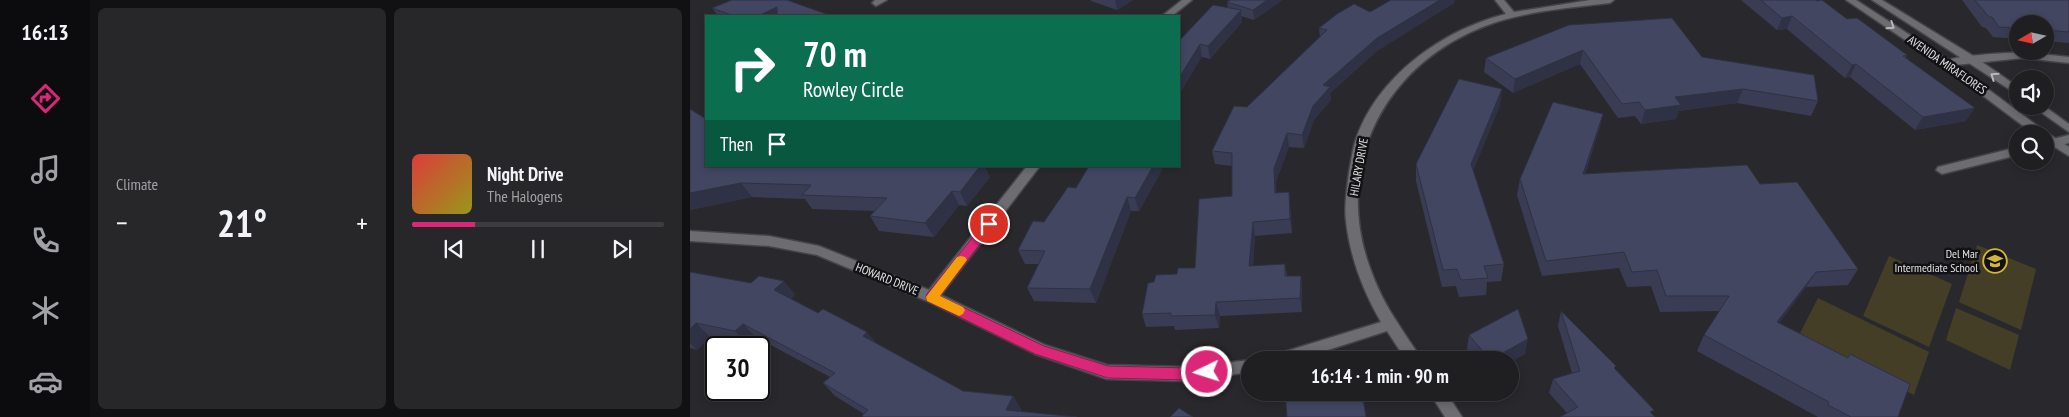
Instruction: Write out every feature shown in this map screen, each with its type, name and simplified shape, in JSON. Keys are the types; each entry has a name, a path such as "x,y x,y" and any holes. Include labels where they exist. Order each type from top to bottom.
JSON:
{"street":[{"path":"1167,15 1188,0"},
{"path":"1499,0 1512,15"},
{"name":"HILARY DRIVE","path":"1408,351 1389,325 1374,298 1363,270 1352,226 1352,191 1361,140 1382,100 1405,73 1428,54 1457,36 1482,24 1512,15 1610,0"},
{"name":"AVENIDA MIRAFLORES","path":"1850,0 1946,63 2028,125"},
{"name":"AVENIDA MIRAFLORES","path":"1876,0 1971,59 2009,86"},
{"path":"1946,63 2010,55 2050,56 2069,60"},
{"path":"2050,115 2069,129"},
{"path":"2054,139 2069,139"},
{"name":"AVENIDA MIRAFLORES","path":"2054,143 2069,152"},
{"path":"1942,170 2009,153"},
{"path":"932,297 1033,167"},
{"name":"HOWARD DRIVE","path":"690,236 769,241 819,251 932,297 1040,350 1108,372 1188,374 1241,367"},
{"path":"1306,351 1389,325"},
{"path":"1443,401 1454,417"}],"shaded area":[{"path":"1977,245 2036,269 2021,330 1959,302"},
{"path":"1889,256 1952,284 1929,347 1863,316"},
{"path":"1818,298 1929,352 1914,395 1798,337"},
{"path":"1956,308 2019,335 2010,370 1946,340"}],"building":[{"path":"732,0 787,0 829,15 777,15 777,7 760,15 731,15 712,8"},
{"path":"1230,0 1267,0 1253,10 1227,2"},
{"path":"1391,0 1440,0 1377,38 1323,85 1330,87 1313,106 1302,135 1287,133 1274,168 1275,193 1289,192 1290,219 1253,222 1249,266 1285,264 1285,276 1301,276 1300,298 1216,302 1215,315 1171,316 1171,313 1142,314 1148,283 1154,282 1156,275 1177,274 1178,268 1195,268 1199,199 1232,196 1232,153 1212,151 1234,106 1247,107 1327,30 1319,28 1337,14 1354,4 1370,12"},
{"path":"1761,0 1822,0 1847,19 1857,18 1907,55 1903,56 1975,108 1923,117 1856,64 1852,65 1792,16 1782,18"},
{"path":"1975,0 2069,0 2069,32 2054,31 2054,15 2009,15 2009,28 1999,27 1992,17 1989,17"},
{"path":"1213,5 1241,10 1208,46 1200,44 1180,76 1180,40"},
{"path":"1672,18 1702,57 1814,75 1818,101 1743,89 1675,97 1681,105 1645,110 1639,102 1622,104 1583,50 1515,79 1486,58 1569,25"},
{"path":"1459,79 1502,89 1471,164 1504,264 1484,266 1488,278 1461,280 1457,269 1443,270 1416,164"},
{"path":"1553,102 1603,114 1583,174 1747,165 1760,184 1797,182 1858,269 1816,272 1777,322 1848,358 1850,354 1910,384 1898,417 1851,417 1828,405 1829,402 1704,335 1729,296 1666,296 1657,270 1632,272 1624,252 1546,261 1520,179"},
{"path":"690,109 705,118 705,167 979,167 960,192 952,191 925,223 870,216 887,198 802,195 811,185 741,183 690,193"},
{"path":"1088,167 1152,167 1135,198 1127,197 1090,289 1027,288 1045,251 1018,250 1033,221 1044,222 1068,187 1076,188"},
{"path":"690,272 751,283 759,276 784,281 774,290 818,313 823,309 867,332 863,336 963,391 1013,396 1006,410 1077,417 864,417 862,416 868,410 823,383 835,373 770,338 770,336 766,336 743,324 735,331 696,323 690,329"},
{"path":"1518,309 1528,339 1506,351 1482,351 1469,335"},
{"path":"1561,311 1616,366 1614,368 1654,410 1650,412 1655,417 1560,417 1578,407 1553,379 1580,371"},
{"path":"1286,401 1363,401 1366,417 1287,417"},
{"path":"1179,408 1193,417 1170,417"}],"slow traffic":[{"path":"959,310 932,297 961,260"}],"place":[{"name":"Del Mar Intermediate School","path":"1995,261"}],"route":[{"path":"989,224 932,297 1040,350 1108,372 1188,374 1207,372"}]}
